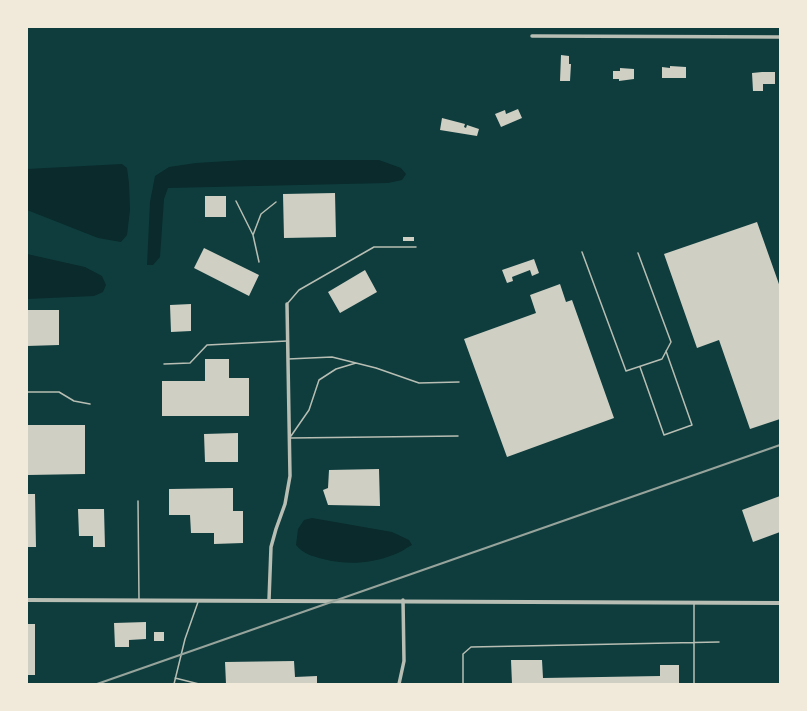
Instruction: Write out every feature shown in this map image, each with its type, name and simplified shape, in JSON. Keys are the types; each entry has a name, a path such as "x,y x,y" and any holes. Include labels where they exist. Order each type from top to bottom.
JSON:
{"street":[{"path":"532,36 780,37"},
{"path":"269,600 272,548 289,486 290,438 287,304"},
{"path":"27,600 402,600 780,603"},
{"path":"399,684 404,661 402,600"}],"lane":[{"path":"236,201 253,235 259,262"},
{"path":"253,235 261,214 276,202"},
{"path":"287,304 299,290 374,247 416,247"},
{"path":"582,252 626,371 662,359 671,342 638,253"},
{"path":"164,364 190,363 207,345 288,342"},
{"path":"640,367 664,435 692,425 666,351"},
{"path":"288,359 332,357 357,363 419,383 459,382"},
{"path":"290,438 309,410 319,380 336,369 357,363"},
{"path":"27,392 59,392 74,401 90,404"},
{"path":"290,438 458,436"},
{"path":"138,501 139,600"},
{"path":"174,684 185,639 199,600"},
{"path":"694,602 694,684"},
{"path":"464,684 463,654 471,646 719,642"},
{"path":"175,678 199,684"}],"water":[{"path":"245,160 379,160 401,168 406,174 402,180 388,183 168,188 164,199 160,257 153,265 147,265 150,202 155,176 169,167 196,163"},
{"path":"122,164 127,168 130,210 127,235 121,242 98,238 27,210 27,169"},
{"path":"27,254 85,267 102,276 106,285 103,292 94,296 27,299"},
{"path":"312,518 392,532 409,540 412,545 401,552 384,558 358,563 332,561 311,556 296,545 298,529 304,520"}],"building":[{"path":"561,55 569,56 569,64 571,64 570,81 560,81"},
{"path":"670,66 686,67 686,78 662,78 662,67 670,68"},
{"path":"620,68 634,69 634,79 619,81 619,79 613,79 613,71 620,71"},
{"path":"775,72 775,84 763,84 763,91 753,91 752,73"},
{"path":"518,109 522,118 501,127 495,114 505,110 506,114"},
{"path":"442,118 465,124 464,127 466,128 467,125 479,129 477,136 440,130"},
{"path":"335,193 336,237 284,238 283,194"},
{"path":"205,196 226,196 226,217 205,217"},
{"path":"757,222 780,287 780,419 750,429 719,340 697,348 664,254"},
{"path":"403,237 414,237 414,241 403,241"},
{"path":"204,248 259,275 249,296 194,268"},
{"path":"534,259 539,273 532,276 530,270 512,277 513,281 507,283 502,270"},
{"path":"365,270 377,292 340,313 328,292"},
{"path":"560,284 566,302 572,300 614,418 507,457 464,339 536,313 530,295"},
{"path":"191,304 191,331 171,332 170,305"},
{"path":"27,310 59,310 59,345 27,346"},
{"path":"205,359 229,359 229,378 249,378 249,416 162,416 162,381 205,381"},
{"path":"27,425 85,425 85,474 28,475"},
{"path":"238,433 238,462 205,462 204,434"},
{"path":"379,469 380,506 328,505 323,490 328,488 329,470"},
{"path":"233,488 233,511 243,511 243,543 214,544 214,533 191,533 190,515 169,515 169,489"},
{"path":"27,494 35,494 36,547 27,547"},
{"path":"780,496 780,532 753,542 742,510"},
{"path":"78,509 104,509 105,547 93,547 93,536 79,536"},
{"path":"146,622 146,639 129,640 129,647 115,647 114,623"},
{"path":"27,624 35,624 35,675 27,675"},
{"path":"154,632 164,632 164,641 154,641"},
{"path":"511,660 542,660 543,678 660,676 660,665 679,665 679,684 512,684"},
{"path":"294,661 295,677 317,676 317,684 226,684 225,662"}],"railway":[{"path":"97,684 780,445"}]}
